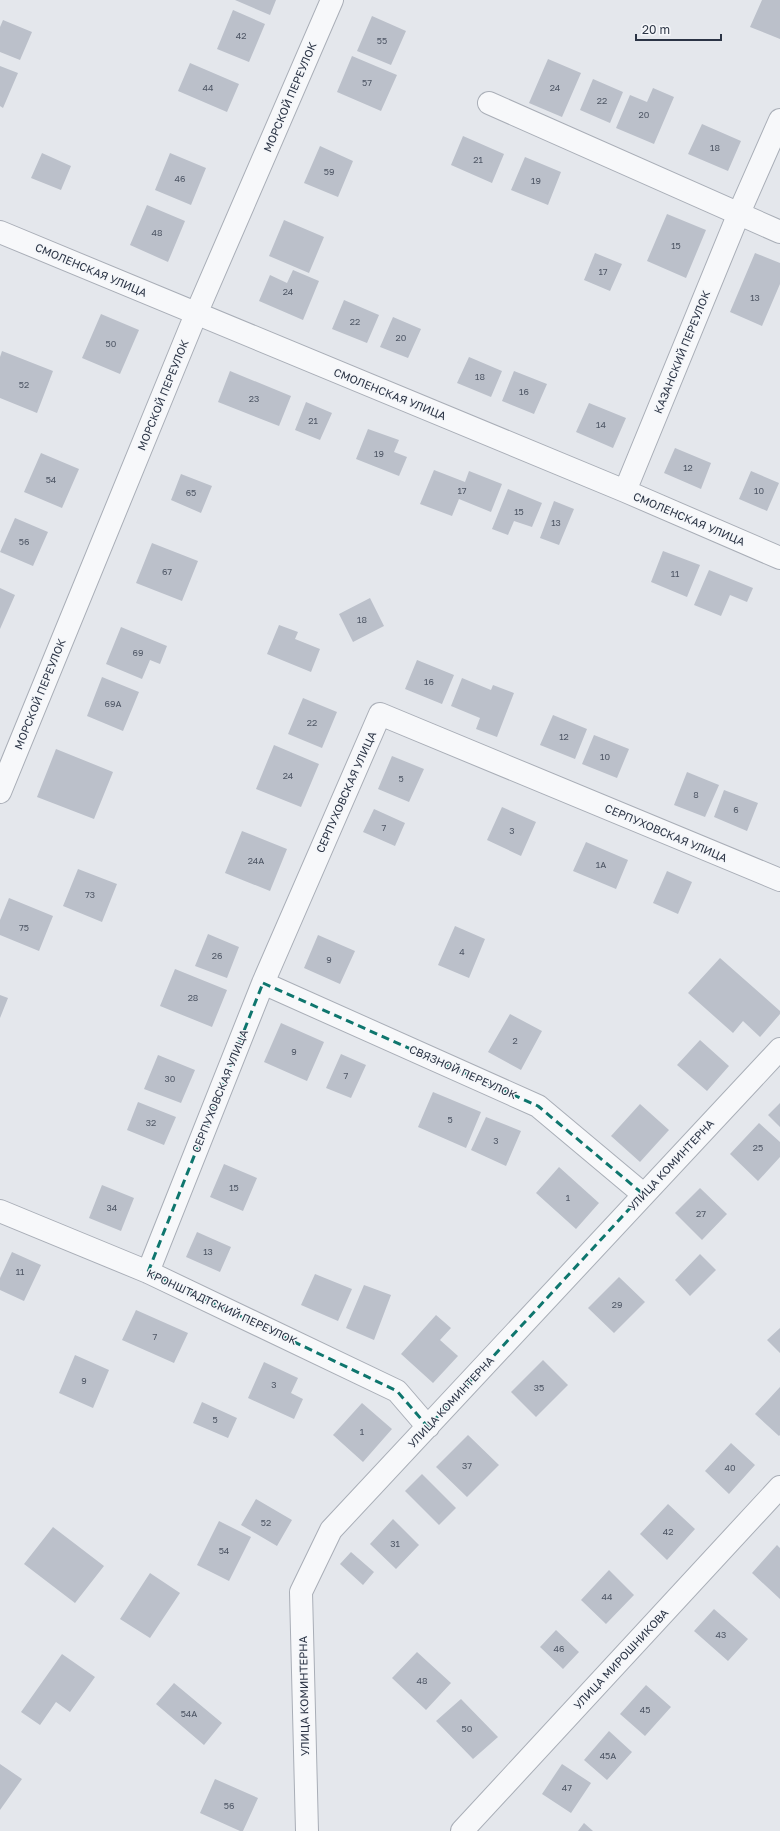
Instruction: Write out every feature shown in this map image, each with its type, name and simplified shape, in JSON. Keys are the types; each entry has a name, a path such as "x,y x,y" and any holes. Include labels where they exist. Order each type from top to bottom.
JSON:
{"street":[{"name":"МОРСКОЙ ПЕРЕУЛОК","path":"0,792 196,314 332,0"},
{"path":"489,103 780,232"},
{"name":"КАЗАНСКИЙ ПЕРЕУЛОК","path":"625,491 739,213 780,120"},
{"name":"СМОЛЕНСКАЯ УЛИЦА","path":"0,232 625,491 780,558"},
{"name":"СЕРПУХОВСКАЯ УЛИЦА","path":"148,1272 263,982 380,714 780,880"},
{"name":"СВЯЗНОЙ ПЕРЕУЛОК","path":"263,982 538,1106 643,1194"},
{"name":"УЛИЦА КОМИНТЕРНА","path":"306,1831 301,1592 331,1530 643,1194 780,1049"},
{"name":"КРОНШТАДТСКИЙ ПЕРЕУЛОК","path":"0,1211 148,1272 397,1391 428,1427"},
{"name":"УЛИЦА МИРОШНИКОВА","path":"462,1831 780,1487"}],"highlighted area":[{"path":"263,983 538,1106 643,1194 428,1427 397,1391 148,1272"}],"building":[{"path":"235,0 276,0 270,15"},
{"path":"762,0 780,0 780,39 750,27"},
{"path":"233,10 265,24 249,62 217,49"},
{"path":"372,16 406,31 391,65 357,51"},
{"path":"3,20 32,32 20,60 0,52 0,27"},
{"path":"352,56 397,75 381,111 337,92"},
{"path":"548,59 581,73 562,117 529,103"},
{"path":"190,63 239,84 227,112 178,91"},
{"path":"0,66 18,73 3,108 0,106"},
{"path":"593,79 623,92 610,123 580,110"},
{"path":"653,88 674,97 654,144 616,128 630,95 647,102"},
{"path":"702,124 741,141 728,171 688,154"},
{"path":"463,136 504,154 492,183 451,165"},
{"path":"320,146 353,161 338,197 304,183"},
{"path":"42,153 71,166 61,190 31,178"},
{"path":"170,153 206,168 191,205 155,190"},
{"path":"525,157 561,172 548,205 511,190"},
{"path":"147,205 185,221 168,262 130,245"},
{"path":"667,214 706,230 686,278 647,261"},
{"path":"284,220 324,237 309,273 269,256"},
{"path":"595,253 622,264 610,291 584,280"},
{"path":"755,253 780,263 780,284 762,326 730,312"},
{"path":"293,270 319,281 303,320 259,301 270,275 287,283"},
{"path":"344,300 379,315 367,343 332,329"},
{"path":"101,314 139,330 120,374 82,358"},
{"path":"393,317 421,329 408,358 380,347"},
{"path":"2,351 53,371 37,413 0,398 0,357"},
{"path":"469,357 502,371 491,397 457,383"},
{"path":"230,371 291,396 279,426 218,402"},
{"path":"514,371 547,384 534,414 502,401"},
{"path":"306,402 332,413 320,440 295,430"},
{"path":"589,403 626,418 613,448 576,432"},
{"path":"368,429 399,440 394,452 407,457 399,476 356,459"},
{"path":"675,448 711,463 701,489 664,473"},
{"path":"41,453 79,469 62,508 24,492"},
{"path":"434,470 465,482 469,471 502,484 491,512 459,499 452,516 420,504"},
{"path":"751,471 779,483 767,511 739,499"},
{"path":"181,474 212,486 201,513 171,500"},
{"path":"508,489 542,503 532,527 514,521 508,535 492,529"},
{"path":"554,501 574,509 559,545 540,538"},
{"path":"15,518 48,532 33,566 0,552"},
{"path":"152,543 198,561 182,601 136,583"},
{"path":"663,551 700,565 687,597 651,582"},
{"path":"709,570 753,588 747,602 730,595 721,616 694,605"},
{"path":"0,588 15,595 0,629"},
{"path":"370,598 384,626 353,642 339,614"},
{"path":"279,625 298,632 295,639 320,649 311,672 267,654"},
{"path":"121,627 167,646 160,664 150,660 142,679 106,664"},
{"path":"417,660 454,675 442,704 405,689"},
{"path":"102,677 139,692 123,731 87,716"},
{"path":"462,678 491,690 493,685 514,693 497,737 476,729 480,718 451,706"},
{"path":"303,698 337,712 322,748 288,734"},
{"path":"553,715 587,729 575,759 540,745"},
{"path":"594,735 629,749 617,778 582,764"},
{"path":"274,745 319,764 301,807 256,789"},
{"path":"56,749 113,772 94,819 37,797"},
{"path":"392,756 424,769 409,802 378,789"},
{"path":"687,772 719,785 705,817 674,805"},
{"path":"724,790 758,803 747,831 714,817"},
{"path":"502,807 536,822 521,856 487,840"},
{"path":"374,809 405,823 395,846 363,832"},
{"path":"242,831 287,849 270,891 225,873"},
{"path":"586,842 628,860 616,889 573,871"},
{"path":"78,869 117,884 102,922 63,906"},
{"path":"667,871 692,882 678,914 653,903"},
{"path":"9,898 53,916 39,951 0,935 0,920"},
{"path":"455,926 485,939 469,978 438,965"},
{"path":"208,934 239,947 227,978 195,966"},
{"path":"318,935 355,951 340,984 304,968"},
{"path":"720,958 780,1011 780,1014 760,1037 743,1021 733,1033 688,993"},
{"path":"175,969 227,990 212,1027 160,1006"},
{"path":"0,995 8,998 0,1018"},
{"path":"510,1014 542,1031 521,1070 488,1052"},
{"path":"281,1023 324,1042 307,1081 264,1062"},
{"path":"700,1040 729,1066 707,1091 677,1065"},
{"path":"341,1054 366,1065 351,1098 326,1088"},
{"path":"158,1055 195,1070 181,1103 144,1089"},
{"path":"433,1092 481,1112 466,1148 418,1127"},
{"path":"138,1102 176,1117 164,1145 127,1130"},
{"path":"780,1103 780,1127 768,1115"},
{"path":"640,1104 669,1130 640,1162 611,1136"},
{"path":"486,1117 521,1131 506,1166 471,1150"},
{"path":"759,1123 780,1142 780,1157 758,1181 730,1154"},
{"path":"224,1164 257,1178 243,1211 210,1197"},
{"path":"559,1167 599,1203 576,1229 536,1193"},
{"path":"102,1185 134,1198 121,1231 89,1218"},
{"path":"700,1188 727,1214 702,1240 675,1213"},
{"path":"197,1232 231,1247 220,1272 186,1257"},
{"path":"12,1252 41,1265 24,1301 0,1290 0,1278"},
{"path":"700,1254 716,1270 690,1296 675,1280"},
{"path":"315,1274 352,1289 338,1321 301,1305"},
{"path":"619,1277 645,1302 614,1333 588,1308"},
{"path":"364,1285 391,1295 374,1340 346,1328"},
{"path":"136,1310 188,1333 174,1363 122,1340"},
{"path":"436,1315 451,1328 440,1340 458,1356 433,1383 401,1354"},
{"path":"780,1328 780,1353 767,1340"},
{"path":"75,1355 109,1370 93,1408 59,1393"},
{"path":"543,1360 568,1385 536,1417 511,1392"},
{"path":"264,1362 298,1378 291,1393 303,1399 294,1419 248,1398"},
{"path":"780,1387 780,1435 779,1436 755,1414"},
{"path":"202,1402 237,1418 228,1438 193,1423"},
{"path":"362,1403 392,1429 363,1462 333,1435"},
{"path":"468,1435 499,1465 467,1497 436,1467"},
{"path":"731,1443 755,1465 729,1494 705,1471"},
{"path":"422,1474 456,1508 439,1525 405,1491"},
{"path":"256,1499 292,1520 277,1546 241,1525"},
{"path":"668,1504 695,1529 667,1560 640,1534"},
{"path":"393,1519 419,1545 396,1569 370,1544"},
{"path":"219,1521 251,1537 229,1581 197,1565"},
{"path":"53,1527 104,1566 75,1603 24,1564"},
{"path":"777,1545 780,1548 780,1599 752,1573"},
{"path":"351,1552 374,1572 363,1585 340,1564"},
{"path":"609,1570 634,1595 606,1624 581,1600"},
{"path":"150,1573 180,1593 150,1638 120,1619"},
{"path":"714,1609 748,1639 728,1661 694,1631"},
{"path":"556,1630 579,1652 563,1669 540,1647"},
{"path":"417,1652 451,1683 426,1710 392,1678"},
{"path":"62,1654 95,1677 70,1712 56,1702 40,1725 21,1712"},
{"path":"174,1683 222,1723 204,1745 156,1704"},
{"path":"646,1685 671,1707 645,1736 620,1714"},
{"path":"461,1699 498,1737 473,1759 436,1721"},
{"path":"609,1731 632,1752 607,1780 584,1760"},
{"path":"0,1764 22,1779 0,1810"},
{"path":"562,1764 591,1783 571,1813 542,1794"},
{"path":"215,1779 258,1798 243,1831 200,1813"},
{"path":"584,1823 593,1831 578,1831"}]}
